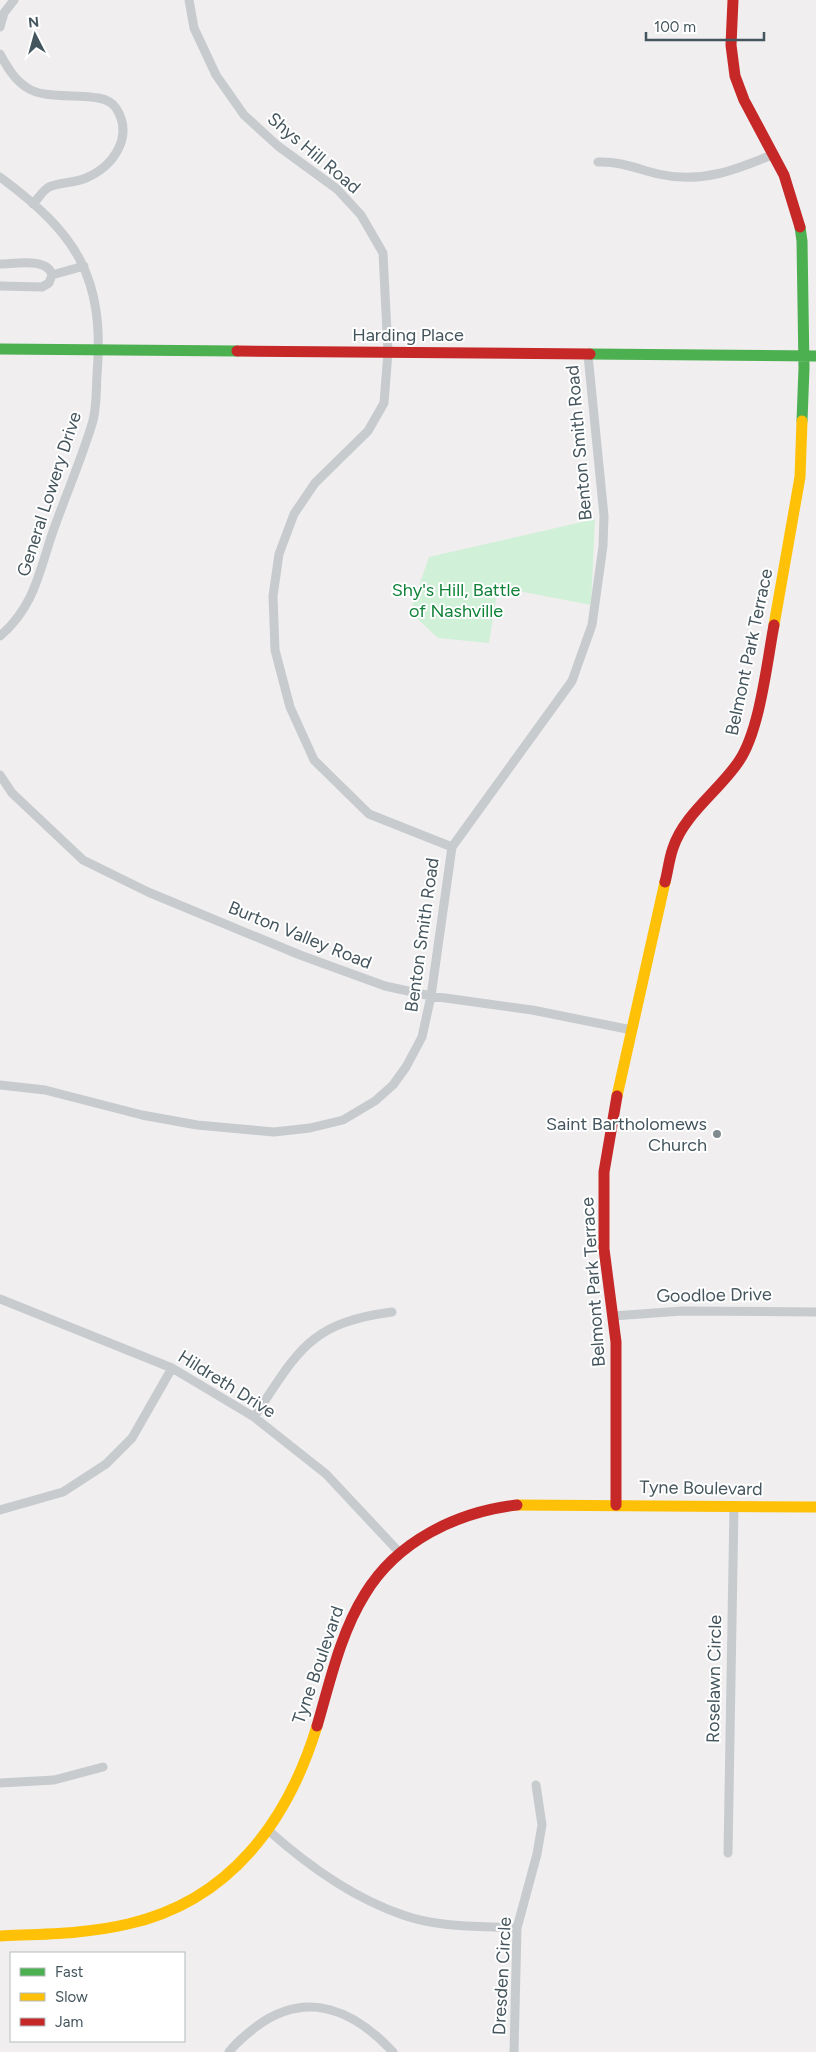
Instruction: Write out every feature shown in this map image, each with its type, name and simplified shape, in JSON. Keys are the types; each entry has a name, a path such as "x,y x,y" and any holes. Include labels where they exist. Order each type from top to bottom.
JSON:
{"street":[{"path":"0,27 4,12 14,0"},
{"name":"Shys Hill Road","path":"189,0 197,36 216,75 244,115 278,146 337,189 361,215 383,253 388,352 384,403 368,431 315,483 294,514 279,554 273,596 275,650 290,707 314,760 369,814 452,847"},
{"name":"Belmont Park Terrace","path":"616,1505 618,1394 613,1316 604,1242 604,1172 611,1122 673,847 694,813 740,760 756,716 798,494 803,423 802,241 791,193 774,154 744,100 735,76 731,45 733,0"},
{"path":"0,54 10,73 26,87 41,94 55,97 99,97 115,105 123,120 124,136 115,157 103,169 85,178 47,188 34,204"},
{"path":"598,162 624,164 671,176 701,178 738,169 774,154"},
{"name":"General Lowery Drive","path":"0,177 57,225 76,250 93,289 99,350 93,422 52,534 32,597 14,624 0,636"},
{"path":"0,264 42,264 49,268 52,275 49,283 42,287 0,286"},
{"path":"52,275 84,266"},
{"name":"Harding Place","path":"0,349 816,356"},
{"name":"Benton Smith Road","path":"0,1085 45,1090 142,1115 197,1125 274,1132 310,1128 342,1120 376,1101 393,1085 406,1067 422,1037 431,996 452,847 572,681 592,625 603,546 604,516 588,355"},
{"name":"Burton Valley Road","path":"0,775 12,793 83,860 148,892 300,955 385,986 431,996 532,1010 632,1030"},
{"name":"Hildreth Drive","path":"0,1299 172,1368 254,1417 326,1474 400,1553"},
{"name":"Goodloe Drive","path":"613,1316 682,1311 816,1312"},
{"path":"254,1417 293,1358 313,1338 351,1319 392,1312"},
{"path":"0,1510 63,1492 106,1464 132,1438 172,1368"},
{"name":"Tyne Boulevard","path":"0,1936 102,1930 132,1923 193,1897 233,1871 268,1830 300,1775 349,1622 371,1585 400,1553 440,1526 485,1509 538,1503 816,1507"},
{"name":"Roselawn Circle","path":"728,1853 734,1506"},
{"path":"0,1782 54,1780 103,1767"},
{"name":"Dresden Circle","path":"514,2052 517,1928 539,1846 542,1818 536,1785"},
{"path":"268,1830 341,1886 404,1916 450,1925 517,1928"},
{"path":"229,2052 244,2036 270,2018 308,2007 333,2010 353,2018 379,2036 393,2052"}],"green space":[{"name":"Shy's Hill, Battle of Nashville","path":"595,519 591,605 498,587 489,643 438,638 410,612 429,557"}],"traffic: fast":[{"path":"800,227 802,241 804,368 802,421"},
{"path":"0,349 237,351"},
{"path":"590,354 816,356"}],"traffic: slow":[{"path":"774,625 800,477 802,421"},
{"path":"617,1096 665,882"},
{"path":"517,1505 816,1507"},
{"path":"0,1936 64,1933 128,1924 164,1913 196,1897 225,1876 250,1852 271,1824 290,1794 305,1761 317,1726"}],"traffic: jam":[{"path":"733,0 731,45 735,76 744,100 784,175 800,227"},
{"path":"237,351 590,354"},
{"path":"665,882 672,852 685,824 731,772 746,748 762,695 774,625"},
{"path":"616,1505 616,1342 604,1249 604,1172 617,1096"},
{"path":"317,1726 342,1642 356,1609 378,1575 411,1544 431,1532 472,1514 517,1505"}],"place":[{"name":"Saint Bartholomews Church","path":"717,1134"}]}
